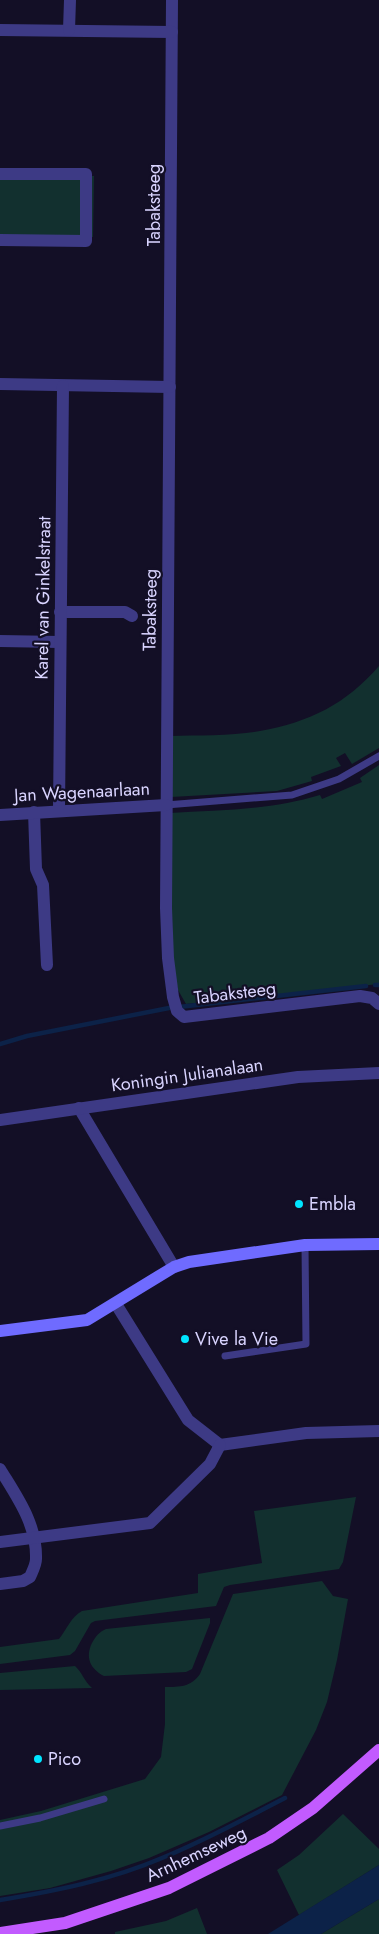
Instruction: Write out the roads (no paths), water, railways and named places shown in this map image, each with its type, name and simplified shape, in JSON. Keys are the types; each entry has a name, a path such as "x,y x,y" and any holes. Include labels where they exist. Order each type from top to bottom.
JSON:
{"main road":[{"name":"Arnhemseweg","path":"0,1934 65,1923 169,1888 269,1838 313,1808 379,1750"}],"street":[{"path":"69,30 70,0"},
{"name":"Tabaksteeg","path":"172,0 166,805 168,958 172,997 179,1013 187,1016 362,996 372,998 379,1004"},
{"path":"0,30 172,32"},
{"path":"0,174 86,174 86,241 0,240"},
{"path":"0,384 170,387"},
{"name":"Karel van Ginkelstraat","path":"59,811 63,386"},
{"path":"60,612 125,612 132,616"},
{"path":"0,641 60,642"},
{"name":"Jan Wagenaarlaan","path":"0,815 166,805"},
{"path":"34,812 36,869 43,885 46,965"},
{"name":"Koningin Julianalaan","path":"0,1120 298,1077 379,1073"},
{"path":"79,1108 174,1267"},
{"path":"0,1332 87,1320 174,1267 189,1262 305,1245 379,1244"},
{"path":"116,1304 188,1420 220,1445 306,1433 379,1431"},
{"path":"0,1542 150,1523 210,1464 220,1445"},
{"path":"0,1469 27,1514 34,1538 36,1560 30,1578 23,1582 0,1584"}],"lane":[{"path":"166,805 292,795 339,779 379,756"},
{"path":"226,1356 306,1344 305,1245"},
{"path":"0,1826 40,1818 104,1799"}],"water":[{"path":"379,1865 379,1899 321,1934 268,1934"}],"waterway":[{"path":"179,1007 366,986"},
{"path":"0,1044 27,1036 169,1008"},
{"path":"0,1900 82,1884 143,1866 209,1837 285,1798"}],"place":[{"name":"Embla","path":"299,1204"},
{"name":"Vive la Vie","path":"185,1339"},
{"name":"Pico","path":"38,1759"}]}
